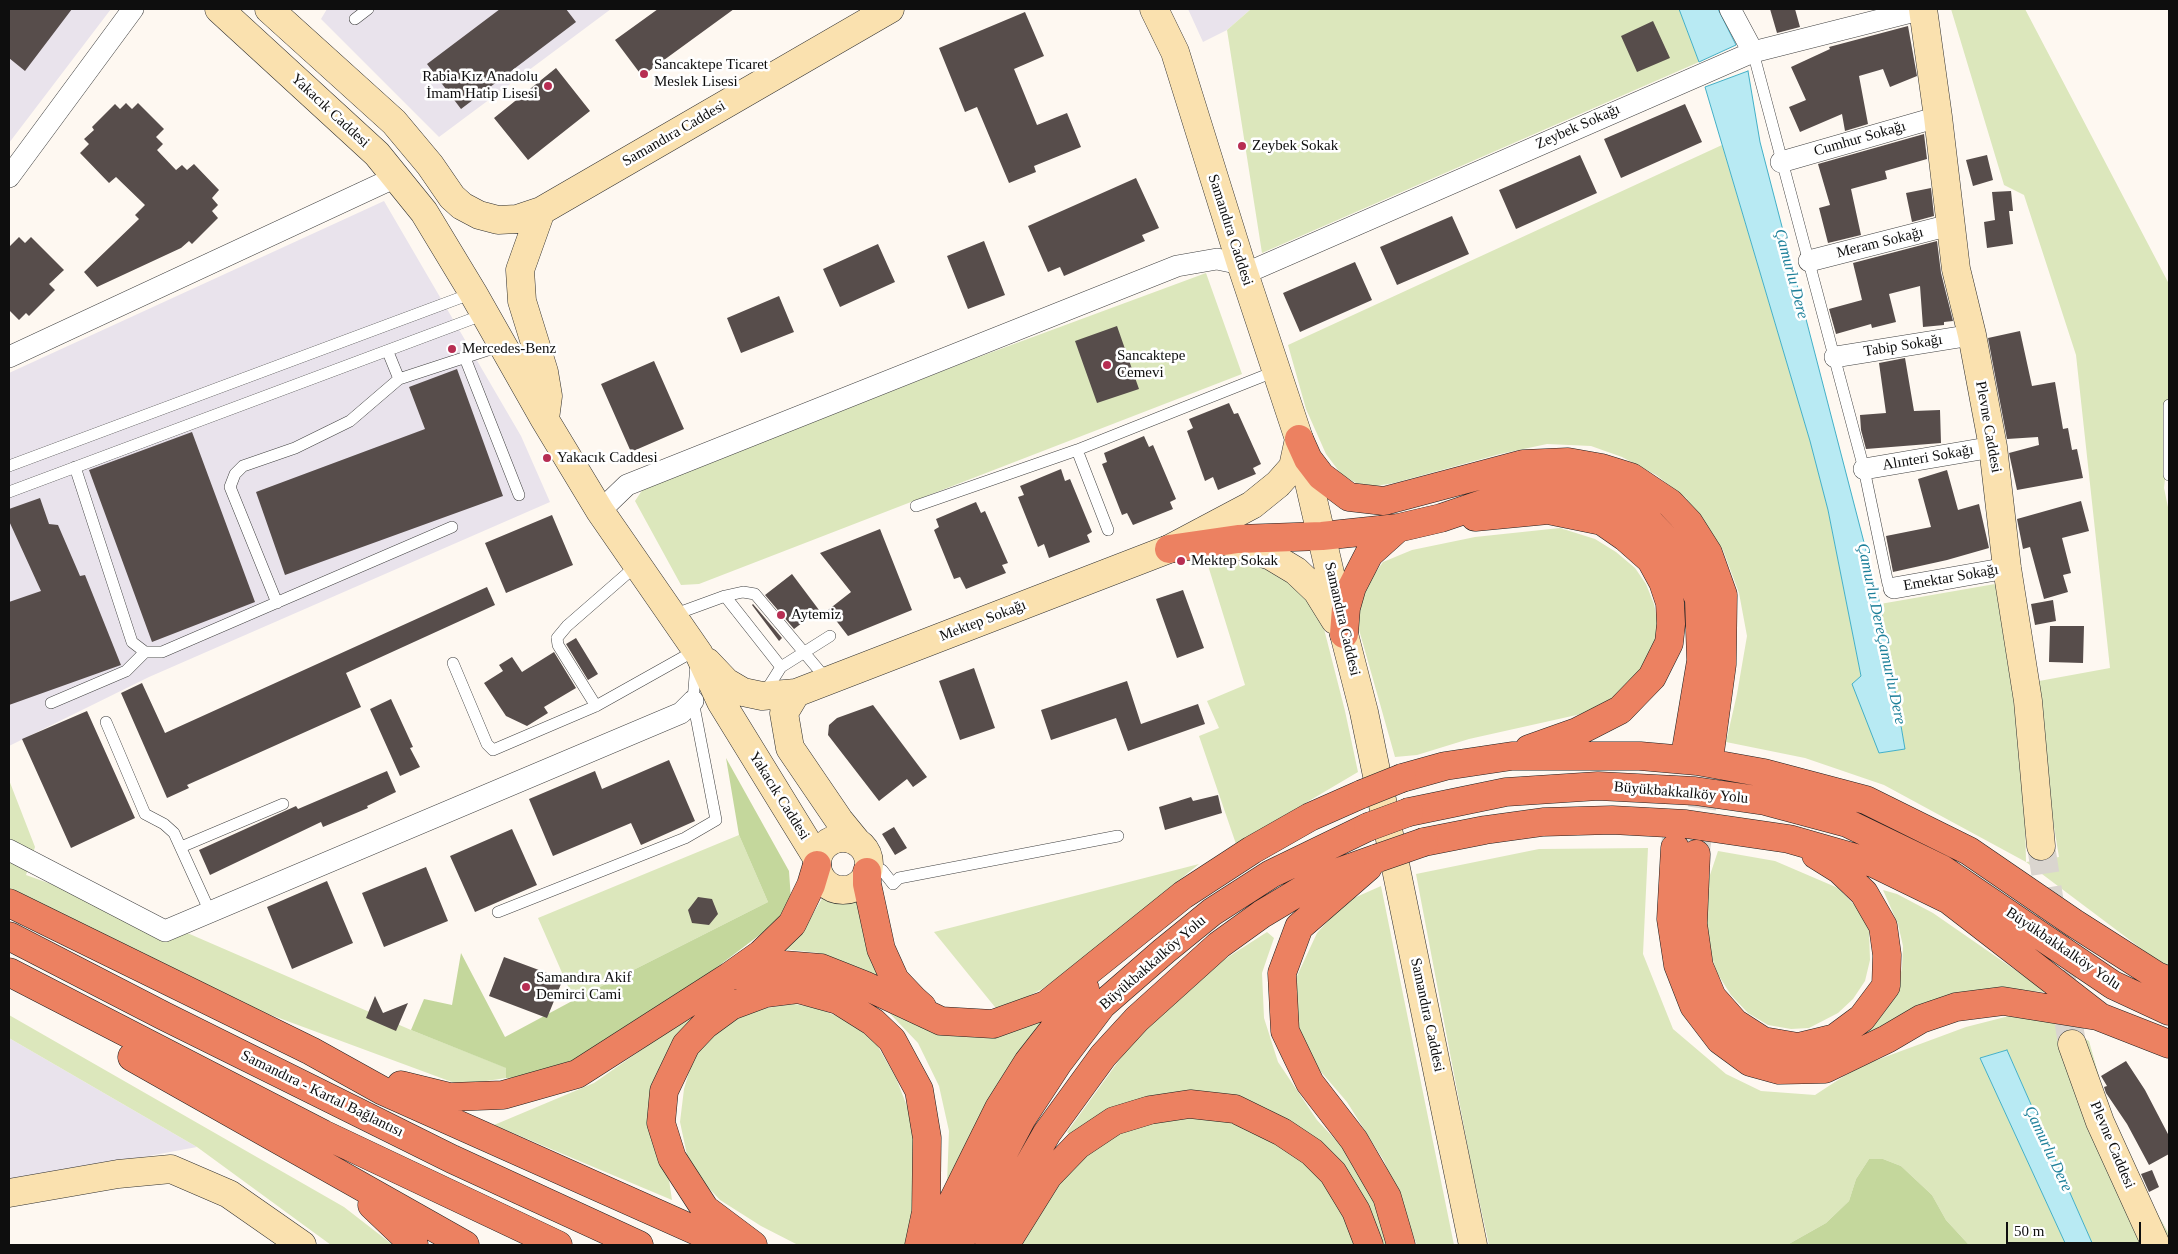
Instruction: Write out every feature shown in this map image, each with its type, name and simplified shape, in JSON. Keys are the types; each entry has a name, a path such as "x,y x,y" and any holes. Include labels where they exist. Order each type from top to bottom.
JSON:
{"highway":[{"path":"1169,549 1226,541 1322,536 1398,528 1441,518 1529,488 1566,487 1613,496 1650,523 1677,551 1699,599 1701,661 1698,751 1722,664 1723,595 1708,553 1689,523 1670,503 1631,477 1602,468 1568,462 1524,464 1384,502 1349,497 1322,476 1308,459 1299,439"},
{"path":"1441,518 1488,516 1548,510 1602,521 1625,537 1651,560 1663,582 1670,603 1672,624 1669,643 1652,677 1620,710 1577,732 1512,756"},
{"path":"1344,634 1346,608 1352,587 1369,554 1398,528"},
{"path":"730,976 784,965 821,968 864,985 941,1021 993,1024 1046,1005 1183,895 1252,850 1310,818 1362,794 1402,778 1445,766 1512,756 1640,756 1697,761 1764,772 1866,800 1969,851 2074,923 2157,976 2169,981"},
{"name":"Büyükbakkalköy Yolu","path":"958,1245 978,1201 1022,1118 1058,1063 1102,1005 1212,912 1271,874 1368,827 1410,812 1506,792 1598,786 1696,792 1765,801 1847,823 1942,869 2113,985 2169,1011"},
{"name":"Büyükbakkalköy Yolu","path":"990,1245 1002,1212 1047,1133 1103,1056 1138,1019 1219,945 1262,914 1322,878 1424,842 1543,822 1612,820 1686,824 1789,839 1873,863 1949,900 2100,1017 2169,1044"},
{"path":"1789,839 1840,870 1864,893 1883,926 1887,955 1886,986 1862,1018 1835,1038 1798,1047 1763,1041 1735,1023 1712,997 1699,966 1685,851 1671,919 1678,965 1694,1006 1720,1040 1750,1062 1779,1070 1825,1070 1887,1039 1921,1019 1956,1007 2003,1001 2100,1017"},
{"path":"1378,858 1299,928 1282,973 1285,1032 1310,1083 1354,1140 1387,1197 1401,1245"},
{"path":"865,859 867,884 881,949 895,980 913,1000 941,1021"},
{"path":"310,1051 391,1082 450,1097 503,1095 577,1074 761,954 792,924 811,885 817,862"},
{"path":"930,1245 999,1108 1028,1062 1077,996 1183,895"},
{"path":"9,903 310,1051 383,1091 728,1245"},
{"name":"Samandıra - Kartal Bağlantısı","path":"9,936 164,1016 452,1159 639,1245"},
{"path":"9,972 323,1134 558,1245"},
{"path":"9,989 247,1120 466,1245"},
{"path":"753,1245 705,1209 672,1158 661,1123 664,1091 686,1045 705,1026 731,1006 766,993 798,989 838,1000 873,1022 892,1040 918,1090 927,1138 926,1212 919,1245"},
{"path":"1005,1245 1048,1176 1078,1145 1114,1121 1150,1110 1190,1104 1235,1109 1282,1132 1312,1152 1333,1173 1356,1210 1369,1245"},
{"path":"247,1120 360,1196 385,1216 414,1245"}],"main road":[{"name":"Yakacık Caddesi","path":"220,9 377,154 424,212 545,420 600,510 698,652 726,682 743,692 762,696 796,693"},
{"name":"Samandıra Caddesi","path":"269,9 394,122 430,165 452,197 462,206 479,215 498,220 517,219 541,211 890,9"},
{"name":"Samandıra Caddesi","path":"1154,9 1175,52 1242,269 1299,439 1364,712 1473,1245"},
{"name":"Plevne Caddesi","path":"1923,9 1956,269 1972,335 1993,447 2008,568 2028,701 2041,846"},
{"path":"541,211 520,270 522,302 544,372 548,396 545,420"},
{"name":"Mektep Sokağı","path":"796,693 1169,549 1252,505 1278,484 1293,467 1299,439"},
{"path":"1226,541 1272,556 1296,571 1317,591 1344,634"},
{"name":"Yakacık Caddesi","path":"698,652 721,702 817,862 819,875 824,882 840,890 857,886 863,880 865,859 850,838 833,840 820,850 817,862"},
{"path":"796,693 784,713 790,748 865,859"},
{"name":"Plevne Caddesi","path":"2072,1044 2100,1122 2156,1245"},
{"path":"9,1193 118,1174 171,1169 229,1194 302,1245"}],"street":[{"path":"9,177 133,9"},
{"path":"1730,9 1753,52"},
{"name":"Zeybek Sokağı","path":"1242,269 1753,52 1923,9"},
{"name":"Cumhur Sokağı","path":"1781,162 1938,117"},
{"path":"9,357 396,177"},
{"name":"Meram Sokağı","path":"1809,261 1950,225"},
{"path":"600,510 627,485 1177,266 1217,259 1242,269"},
{"name":"Tabip Sokağı","path":"1835,357 1972,335"},
{"name":"Alınteri Sokağı","path":"1864,469 1993,447"},
{"name":"Emektar Sokağı","path":"1894,588 2008,568"},
{"path":"9,850 165,931 681,713 693,702"}],"lane":[{"path":"355,19 368,9"},
{"path":"1753,52 1864,469 1888,584 1894,588"},
{"path":"9,492 388,352 479,304"},
{"path":"9,466 479,304"},
{"path":"277,603 230,487 235,474 243,466 295,448 350,421 399,379 503,345"},
{"path":"388,352 399,379"},
{"path":"465,358 520,495"},
{"path":"916,506 1077,450 1276,371"},
{"path":"2169,405 2169,475"},
{"path":"1077,450 1108,530"},
{"path":"75,467 132,642 145,652 162,652 452,527"},
{"path":"596,706 558,645 557,638 566,626 637,565"},
{"path":"673,615 725,596 743,592 755,594 828,681"},
{"path":"725,596 781,667"},
{"path":"762,696 781,667 830,636"},
{"path":"51,703 126,672 145,652"},
{"path":"453,663 487,744 493,750 596,706 698,652"},
{"path":"498,912 685,838 716,820 693,702 698,652"},
{"path":"106,722 145,814 164,824 174,833 210,912"},
{"path":"181,847 283,804"},
{"path":"865,859 882,870 893,884 899,878 1118,836"}],"shaded area":[{"path":"9,9 111,9 9,143"},
{"path":"327,9 611,9 439,137 321,19"},
{"path":"1188,9 1251,9 1227,30 1203,42"},
{"path":"384,201 521,436 550,502 149,677 9,746 9,373"},
{"path":"9,1038 197,1147 9,1182"}],"green space":[{"path":"1251,9 1679,9 1699,62 1262,253 1227,30"},
{"path":"1951,9 2025,9 2169,284 2169,441 2164,488 2169,512 2169,967 2163,965 2026,862 1884,785 1805,758 1726,742 1747,636 1739,593 1723,550 1686,498 1656,475 1622,457 1591,446 1547,444 1500,454 1394,483 1376,486 1356,483 1341,474 1326,454 1306,409 1288,345 1722,145 1810,441 1828,510 1861,676 1879,753 1905,749 1880,604 2018,580 2039,681 2110,668 2076,355 2024,195 2004,185","holes":["2038,731 2059,857 2026,862 2025,813"]},
{"path":"1206,273 1242,374 699,584 681,585 635,501 643,489 968,361"},
{"path":"1560,528 1595,539 1616,552 1635,568 1646,584 1654,604 1658,624 1655,645 1643,668 1621,695 1590,712 1469,739 1417,755 1395,757 1356,619 1363,590 1383,562 1412,550 1475,537"},
{"path":"1206,559 1238,560 1276,571 1303,591 1322,621 1345,711 1358,772 1236,844 1199,736 1219,728 1207,701 1245,685"},
{"path":"726,758 789,871 791,900 782,918 630,1033 545,1076 506,1078 506,1068 411,1030 424,999 452,1005 461,953 505,1037 768,902 739,835"},
{"path":"9,780 35,847 26,875 185,932 411,1030 507,1068 506,1078 460,1085 225,998 9,896"},
{"path":"739,835 768,902 574,1000 538,918"},
{"path":"1648,848 1643,954 1673,1029 1726,1074 1761,1091 1815,1095 1858,1067 1966,1027 2013,1015 2060,1024 2089,1041 2118,1144 2169,1234 2169,1245 2093,1245 2007,1050 1980,1058 2066,1245 1969,1245 1946,1220 1932,1195 1901,1166 1883,1159 1869,1159 1856,1179 1849,1201 1826,1223 1787,1245 1489,1245 1472,1169 1416,874 1539,849"},
{"path":"1718,851 1775,861 1838,888 1859,910 1869,931 1870,960 1865,981 1853,999 1838,1013 1809,1028 1791,1029 1768,1025 1748,1013 1731,995 1717,973 1707,942 1706,887"},
{"path":"1199,864 1070,969 1042,989 999,1012 934,932"},
{"path":"1381,886 1454,1245 1417,1245 1384,1161 1347,1102 1316,1066 1297,1023 1297,976 1317,933 1345,902"},
{"path":"1883,890 1897,894 1933,913 2047,992 1989,989 1947,997 1858,1037 1898,986 1902,968 1903,946 1898,924"},
{"path":"823,897 843,903 866,901 887,980 819,953 783,949 807,924"},
{"path":"1267,932 1274,938 1262,973 1264,1018 1278,1062 1317,1120 1346,1151 1379,1207 1390,1245 1379,1245 1370,1212 1230,1096 1071,1136 1067,1132 1136,1037 1222,961"},
{"path":"877,1000 1046,1020 947,1184 949,1131 939,1086 918,1043"},
{"path":"711,1001 681,1030 668,1173 672,1200 494,1125 594,1083"},
{"path":"794,1004 817,1008 851,1022 877,1045 896,1078 912,1119 917,1188 909,1245 798,1245 761,1226 720,1200 704,1183 687,1155 680,1122 684,1089 692,1062 707,1039 731,1021 760,1009"},
{"path":"9,1015 344,1207 393,1245 331,1245 197,1147 9,1038"},
{"path":"1184,1114 1235,1120 1280,1142 1318,1172 1339,1201 1355,1245 1021,1245 1032,1220 1075,1164 1103,1141 1135,1126"},
{"path":"1869,1159 1883,1159 1901,1166 1932,1195 1946,1220 1969,1245 1787,1245 1826,1223 1849,1201 1856,1179"}],"water":[{"path":"1679,9 1718,9 1736,45 1699,62"},
{"path":"1748,71 1760,142 1880,604 1905,749 1879,753 1852,684 1861,676 1828,510 1810,441 1705,87"},
{"name":"Çamurlu Dere","path":"2007,1050 2093,1245 2066,1245 1980,1058"}],"building":[{"path":"9,9 72,9 25,71 9,58"},
{"path":"500,9 566,9 576,22 461,109 427,64"},
{"path":"658,9 734,9 642,76 615,40"},
{"path":"1770,9 1795,9 1800,27 1777,33"},
{"path":"1025,12 1044,56 1014,69 1037,125 1067,113 1081,147 1034,166 1036,172 1009,183 977,107 965,112 939,48"},
{"path":"1653,21 1670,58 1637,72 1621,36"},
{"path":"1908,26 1917,76 1890,87 1883,69 1859,76 1868,124 1845,131 1842,114 1800,132 1789,107 1806,100 1791,67 1830,49 1829,47"},
{"path":"556,68 590,111 528,160 494,118"},
{"path":"126,103 132,109 138,103 164,129 156,137 163,144 157,150 176,170 182,165 187,170 194,164 219,190 212,198 218,205 212,211 218,218 192,244 189,241 181,248 97,287 84,272 139,219 135,215 145,205 116,177 109,183 80,153 89,144 84,139 94,130 92,127 115,104 120,109"},
{"path":"1685,104 1702,142 1621,178 1604,139"},
{"path":"1924,134 1927,159 1885,171 1887,179 1851,189 1861,235 1828,243 1819,208 1830,205 1818,164"},
{"path":"1580,155 1597,193 1516,229 1499,190"},
{"path":"1987,155 1993,180 1973,186 1966,160"},
{"path":"1136,178 1159,228 1142,235 1145,241 1064,276 1060,267 1048,272 1028,226"},
{"path":"1931,188 1934,216 1912,222 1906,193"},
{"path":"2011,191 2013,211 2009,211 2013,244 1987,248 1984,222 1995,220 1992,192"},
{"path":"1452,216 1469,254 1397,285 1380,247"},
{"path":"19,237 25,243 31,237 64,270 49,284 55,290 29,316 26,313 19,320 9,310 9,247"},
{"path":"984,241 1005,295 968,309 947,256"},
{"path":"1937,241 1941,273 1953,321 1944,322 1944,325 1923,327 1920,286 1889,294 1896,322 1872,328 1871,324 1836,334 1829,309 1862,300 1853,263"},
{"path":"878,244 895,282 840,307 823,269"},
{"path":"1355,262 1372,300 1300,332 1283,293"},
{"path":"779,296 794,332 741,353 727,318"},
{"name":"Sancaktepe Cemevi","path":"1117,326 1139,389 1097,403 1075,341"},
{"path":"2020,331 2032,386 2055,382 2063,429 2068,428 2072,450 2077,449 2083,478 2017,490 2009,453 2039,445 2038,437 2007,439 1988,338"},
{"path":"1905,358 1914,411 1940,410 1941,443 1866,449 1861,430 1860,415 1886,413 1879,363"},
{"path":"654,361 684,429 631,452 601,384"},
{"path":"457,369 503,496 285,575 256,492 425,429 409,387"},
{"path":"1229,403 1234,414 1238,413 1261,464 1253,468 1256,474 1218,490 1213,477 1205,481 1187,431 1193,428 1189,419"},
{"path":"192,432 255,602 152,642 89,470"},
{"path":"1144,436 1149,447 1153,445 1176,499 1170,502 1173,509 1133,525 1127,513 1122,515 1102,464 1107,462 1104,453"},
{"path":"1061,469 1065,481 1070,479 1092,532 1087,535 1090,542 1049,558 1044,544 1038,547 1018,497 1024,495 1020,486"},
{"path":"1947,470 1958,510 1979,504 1989,548 1893,572 1886,536 1931,527 1918,479"},
{"path":"40,498 49,524 58,525 80,576 85,575 121,665 9,705 9,602 41,591 9,521 9,509"},
{"path":"2081,501 2089,531 2062,538 2071,573 2063,575 2068,592 2044,599 2030,547 2023,549 2017,519"},
{"path":"976,502 981,513 985,511 1008,563 1002,565 1006,573 966,589 960,577 954,579 934,530 939,527 936,519"},
{"path":"552,515 573,565 506,593 485,543"},
{"path":"880,529 912,610 848,636 828,610 851,592 820,553"},
{"path":"792,574 819,610 794,629 765,595"},
{"path":"487,587 495,605 346,673 361,707 187,785 189,788 167,798 121,693 142,683 165,733"},
{"path":"1183,590 1204,648 1177,658 1156,599"},
{"path":"2053,600 2056,621 2035,625 2031,604"},
{"path":"752,605 782,638 779,641"},
{"path":"2050,626 2084,626 2083,663 2049,662"},
{"path":"576,638 598,674 588,680 566,644"},
{"path":"554,652 576,688 544,707 548,713 527,726 506,716 484,683 503,671 499,665 512,657 522,672"},
{"path":"974,668 995,728 960,740 939,681"},
{"path":"1127,681 1141,724 1198,704 1205,724 1128,751 1116,718 1051,740 1041,710"},
{"path":"391,699 413,747 410,748 420,767 400,776 370,709"},
{"path":"873,705 927,777 913,787 907,779 879,801 828,735 829,725 837,718"},
{"path":"87,711 135,818 71,848 22,739"},
{"path":"669,760 695,821 641,845 631,823 553,856 529,799 595,771 602,789"},
{"path":"387,771 396,792 367,806 368,808 323,827 321,822 210,875 199,850 296,806 298,809"},
{"path":"1218,795 1222,813 1165,830 1159,807 1191,797 1193,801"},
{"path":"894,827 907,848 895,855 882,834"},
{"path":"512,829 537,885 475,912 450,856"},
{"path":"426,867 448,921 384,947 362,893"},
{"path":"327,881 353,943 292,969 267,907"},
{"path":"698,897 712,899 718,914 709,925 692,923 688,910"},
{"name":"Samandıra Akif Demirci Cami","path":"504,957 563,979 547,1018 489,996"},
{"path":"375,996 383,1013 408,1003 396,1031 366,1018"},
{"path":"2126,1061 2145,1090 2169,1136 2169,1154 2149,1165 2127,1124 2106,1093 2104,1087 2107,1086 2101,1076"},
{"path":"2152,1170 2159,1187 2149,1192 2141,1174"}],"tunnel":[{"path":"1675,846 1686,750"},
{"path":"1696,850 1710,752"},
{"path":"2041,846 2072,1044"}],"place":[{"name":"Sancaktepe Ticaret Meslek Lisesi","path":"644,74"},
{"name":"Rabia Kız Anadolu İmam Hatip Lisesi","path":"548,86"},
{"name":"Zeybek Sokak","path":"1242,146"},
{"name":"Mercedes-Benz","path":"452,349"},
{"name":"Sancaktepe Cemevi","path":"1107,365"},
{"name":"Yakacık Caddesi","path":"547,458"},
{"name":"Mektep Sokak","path":"1181,561"},
{"name":"Aytemiz","path":"781,615"},
{"name":"Samandıra Akif Demirci Cami","path":"526,987"}],"water label":[{"name":"Çamurlu DereÇamurlu Dere","path":"1881,634"}]}
